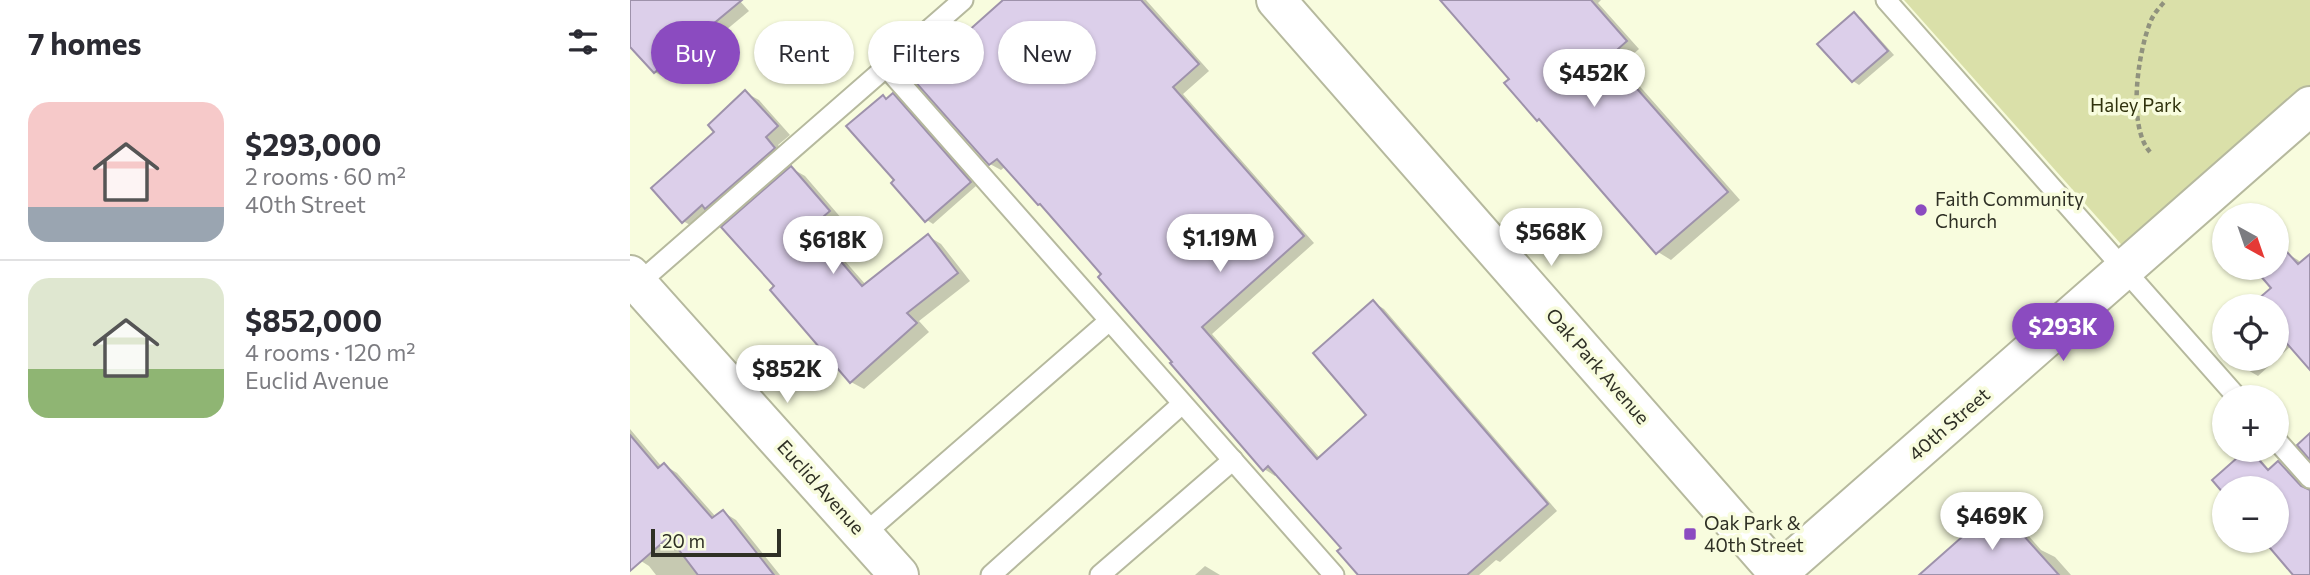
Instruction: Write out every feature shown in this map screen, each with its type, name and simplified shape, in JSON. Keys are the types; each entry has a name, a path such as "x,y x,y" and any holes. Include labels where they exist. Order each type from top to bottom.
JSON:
{"street":[{"name":"Oak Park Avenue","path":"1276,0 1778,574"},
{"name":"40th Street","path":"1778,574 2310,107"},
{"name":"Euclid Avenue","path":"633,283 899,575"}],"lane":[{"path":"939,21 963,0"},
{"path":"1886,0 2226,385"},
{"path":"633,283 868,83"},
{"path":"902,84 1334,575"},
{"path":"863,535 1109,321"},
{"path":"991,575 1182,404"},
{"path":"2289,454 2310,478"},
{"path":"1100,575 1233,460"}],"path":[{"path":"2150,152 2143,145 2136,109 2142,46 2151,19 2166,0"}],"green space":[{"name":"Haley Park","path":"1904,0 2310,0 2310,90 2128,252"}],"building":[{"path":"630,0 742,0 717,21 651,21 651,70 630,47"},
{"path":"1003,0 1141,0 1199,64 1173,87 1304,236 1202,327 1317,459 1366,415 1313,353 1373,300 1548,504 1467,575 1358,575 1337,551 1341,548 1268,466 1263,471 1170,363 1172,362 1098,277 1101,274 1040,204 1038,205 997,159 989,165 917,84 984,84 984,21 979,21"},
{"path":"1440,0 1591,0 1627,41 1609,57 1728,192 1656,254 1539,119 1537,121 1504,83 1509,79"},
{"path":"1854,12 1888,51 1852,82 1817,44"},
{"path":"745,90 778,126 766,137 775,148 705,209 702,205 682,223 651,188 714,132 708,125"},
{"path":"893,93 971,182 925,222 891,183 894,180 846,126 883,95 886,99"},
{"path":"791,166 830,211 811,227 862,286 928,234 958,273 907,313 917,323 850,383 770,290 774,286 721,227"},
{"path":"2289,254 2298,264 2310,254 2310,370 2289,346 2289,294 2264,294 2271,288 2264,280 2289,280"},
{"path":"2310,433 2310,460 2297,445"},
{"path":"630,435 658,468 664,463 712,518 723,510 774,575 698,575 669,537 630,571"},
{"path":"2232,462 2261,462 2268,470 2279,462 2301,486 2310,490 2310,575 2293,575 2274,553 2289,553 2289,476 2217,476"},
{"path":"1997,506 2059,575 1919,575"}],"place":[{"name":"Faith Community Church","path":"1921,210"},
{"name":"Oak Park & 40th Street","path":"1690,534"}]}
